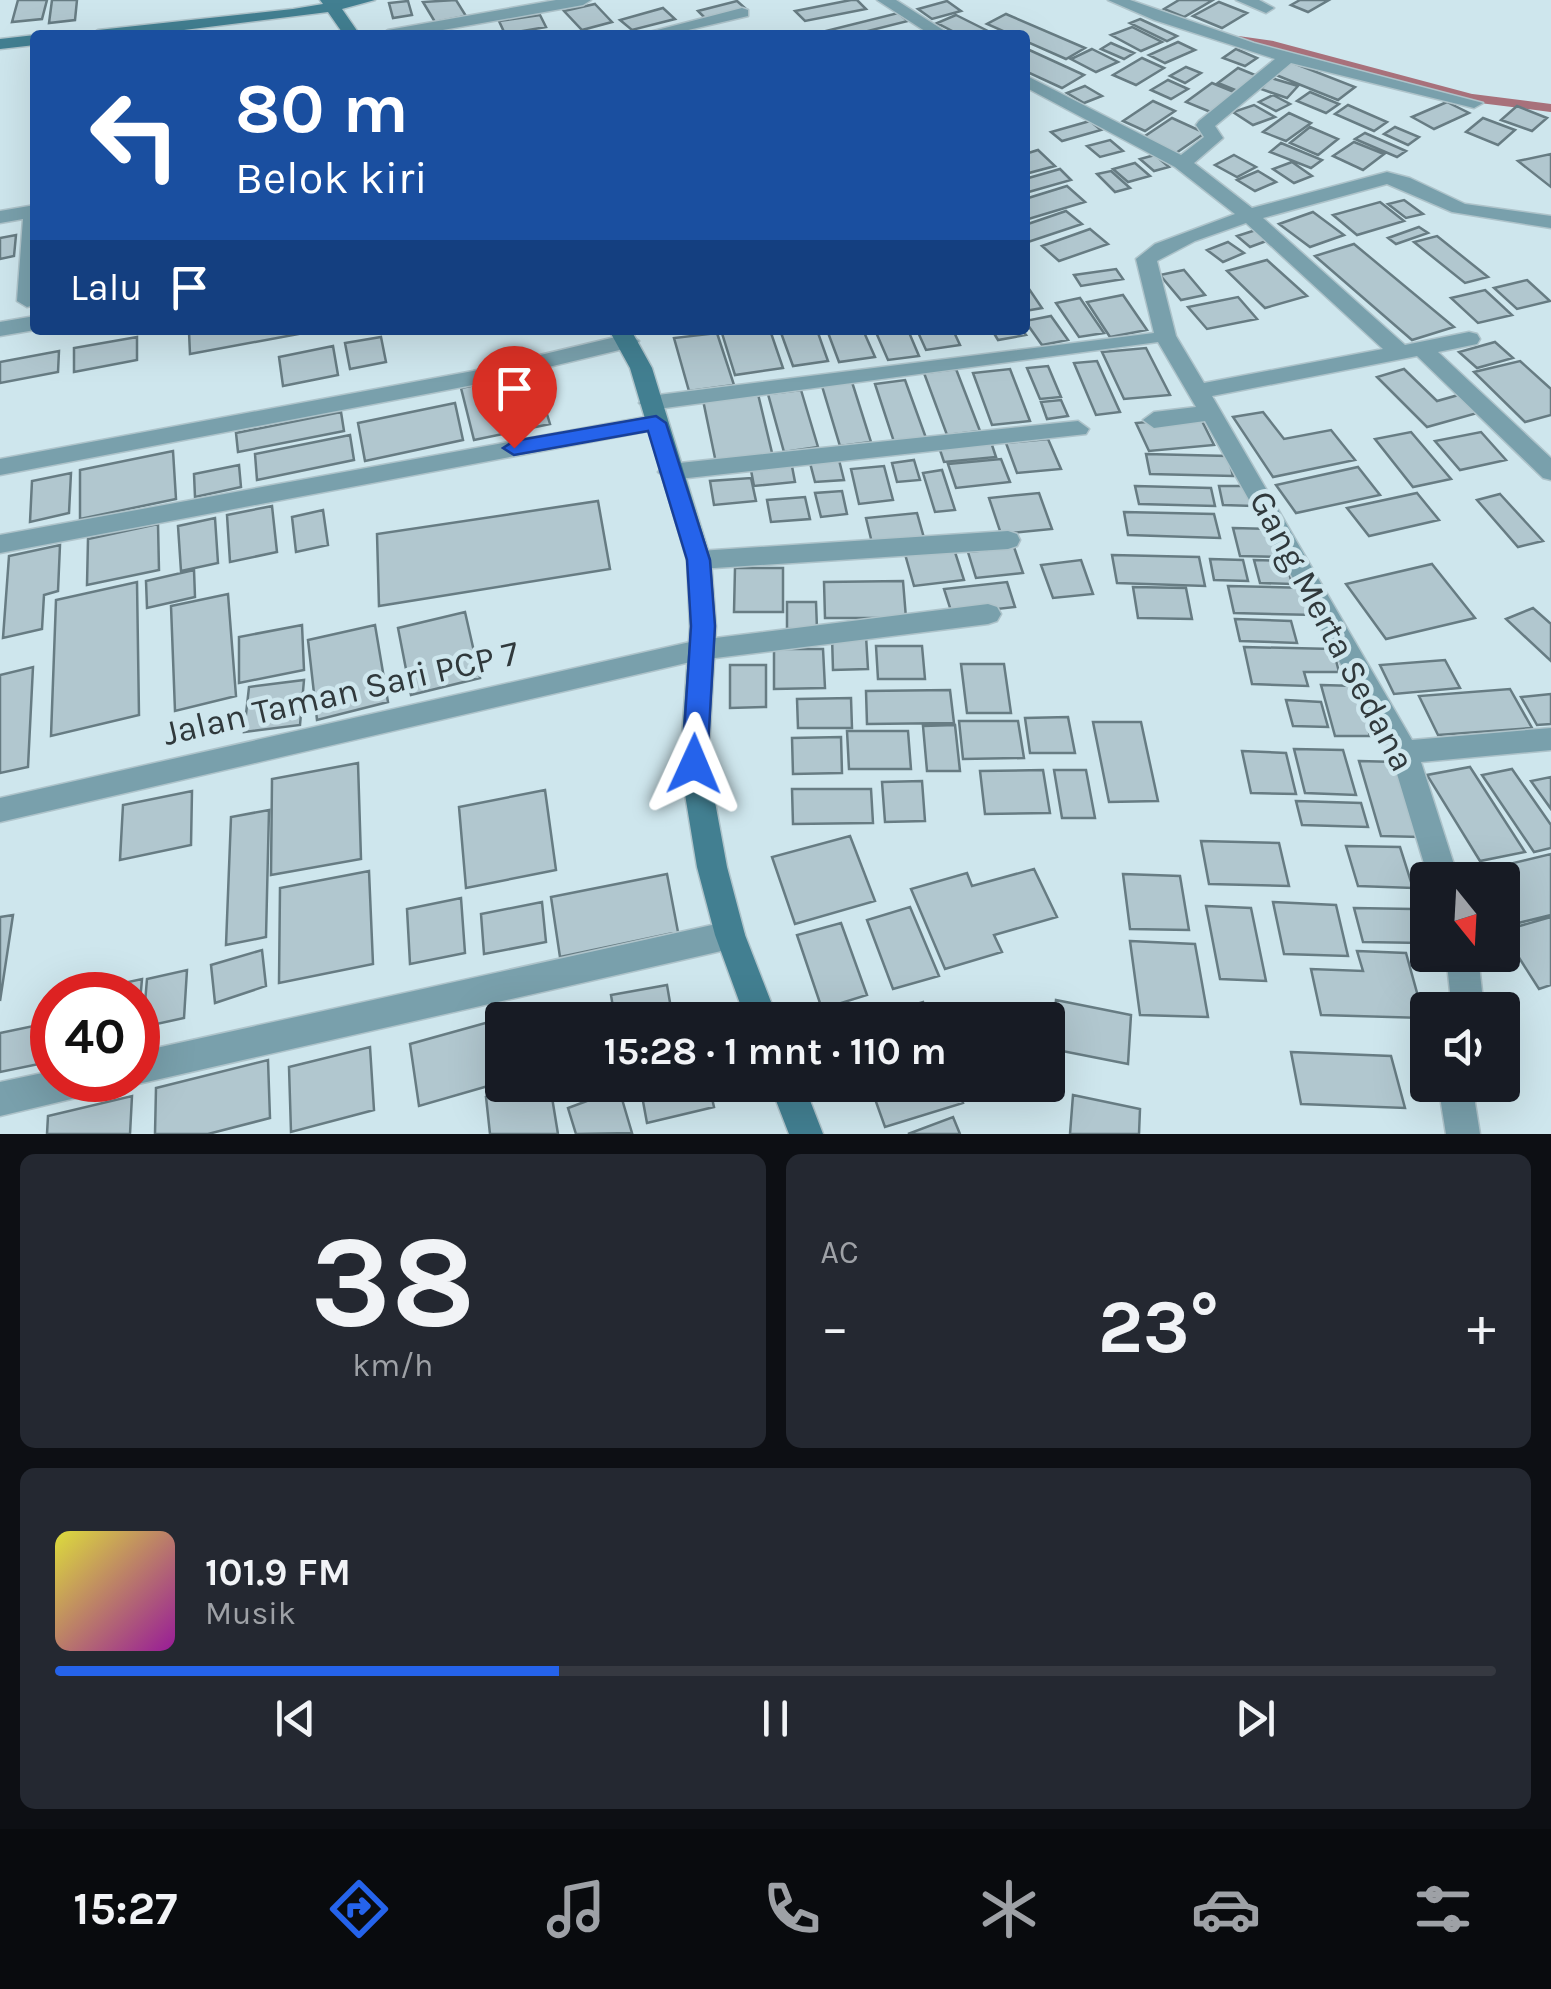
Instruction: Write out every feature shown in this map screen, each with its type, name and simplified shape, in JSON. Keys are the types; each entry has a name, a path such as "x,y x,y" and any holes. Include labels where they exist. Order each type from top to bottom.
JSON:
{"street":[{"path":"148,30 247,20 367,0"},
{"path":"416,30 582,0"},
{"path":"885,0 935,30"},
{"path":"1116,0 1185,29 1474,103"},
{"path":"1244,0 1266,8"},
{"path":"330,4 348,30"},
{"path":"668,30 742,13"},
{"path":"0,44 30,41"},
{"path":"1182,163 1214,138 1205,125 1287,58"},
{"path":"1030,83 1182,163 1412,351 1551,472"},
{"name":"Gang Merta Sedana","path":"1438,862 1404,752 1165,336 1146,258 1165,247 1251,217 1387,178 1402,181 1443,204 1472,212 1551,222"},
{"path":"0,218 30,212"},
{"path":"26,301 30,256"},
{"path":"0,329 30,324"},
{"path":"0,466 473,378 624,335 641,368 699,560 703,626 694,764 712,868 730,935 755,1002"},
{"path":"0,544 653,413 1149,338"},
{"path":"1154,420 1206,402 1469,339"},
{"path":"670,472 1078,430"},
{"path":"699,560 1008,540"},
{"name":"Jalan Taman Sari PCP 7","path":"0,810 699,650 988,614"},
{"path":"1404,752 1551,739"},
{"path":"160,1063 730,935"},
{"path":"0,1099 30,1092"},
{"path":"794,1102 806,1134"},
{"path":"1458,1102 1464,1134"}],"building":[{"path":"18,0 47,0 42,19 12,22"},
{"path":"52,0 77,0 75,20 49,23"},
{"path":"456,0 466,16 435,22 423,2"},
{"path":"857,0 866,9 805,21 795,11"},
{"path":"1179,0 1213,0 1184,17 1164,9"},
{"path":"1300,0 1329,0 1308,12 1291,5"},
{"path":"408,1 412,15 393,18 389,3"},
{"path":"737,1 745,8 705,18 698,11"},
{"path":"947,1 961,11 932,19 918,9"},
{"path":"1219,2 1247,13 1222,28 1193,16"},
{"path":"595,4 612,22 582,30 564,11"},
{"path":"663,8 675,19 632,30 620,20"},
{"path":"898,13 908,21 872,30 830,30"},
{"path":"1006,14 1085,48 1066,59 1030,43 1030,30 1001,30 987,24"},
{"path":"540,15 546,27 503,30 499,21"},
{"path":"956,15 986,30 950,30 937,23"},
{"path":"1140,19 1177,36 1167,41 1130,23"},
{"path":"1132,27 1162,42 1141,51 1111,35"},
{"path":"1178,42 1195,50 1165,63 1149,55"},
{"path":"1111,43 1134,53 1124,59 1101,49"},
{"path":"1092,49 1118,62 1096,72 1071,59"},
{"path":"1236,49 1257,58 1245,66 1223,58"},
{"path":"1030,50 1084,75 1062,88 1030,73"},
{"path":"1142,58 1164,68 1136,85 1113,75"},
{"path":"1288,61 1355,87 1338,100 1271,73"},
{"path":"1186,67 1201,73 1185,83 1170,76"},
{"path":"1238,68 1260,77 1240,92 1218,83"},
{"path":"1271,78 1298,86 1287,98 1261,89"},
{"path":"1168,80 1188,89 1171,99 1151,90"},
{"path":"1212,83 1239,94 1213,113 1186,102"},
{"path":"1085,86 1102,96 1084,103 1067,93"},
{"path":"1310,92 1339,104 1326,113 1297,101"},
{"path":"1273,95 1290,104 1276,111 1259,102"},
{"path":"1153,101 1175,111 1145,131 1123,121"},
{"path":"1447,102 1469,113 1434,129 1412,117"},
{"path":"1254,105 1275,117 1253,125 1233,112"},
{"path":"1348,105 1387,122 1374,131 1335,114"},
{"path":"1517,106 1547,118 1532,131 1501,120"},
{"path":"1289,113 1311,123 1286,141 1263,132"},
{"path":"1172,118 1205,133 1176,153 1142,138"},
{"path":"1483,118 1515,130 1498,145 1466,132"},
{"path":"1090,121 1101,130 1062,141 1051,132"},
{"path":"1310,127 1338,139 1318,155 1290,143"},
{"path":"1395,127 1419,137 1408,145 1384,134"},
{"path":"1365,133 1406,151 1397,157 1355,139"},
{"path":"1110,140 1123,151 1100,157 1087,146"},
{"path":"1354,142 1384,154 1363,170 1333,156"},
{"path":"1281,143 1322,160 1311,168 1270,152"},
{"path":"1038,150 1055,166 1030,173 1030,152"},
{"path":"1551,154 1551,187 1518,161"},
{"path":"1155,155 1169,167 1154,171 1140,159"},
{"path":"1234,155 1256,167 1237,177 1215,165"},
{"path":"1292,162 1312,176 1294,183 1273,169"},
{"path":"1135,163 1150,176 1128,182 1113,169"},
{"path":"1060,169 1071,180 1030,192 1030,178"},
{"path":"1111,171 1130,188 1115,192 1097,174"},
{"path":"1258,171 1276,182 1255,191 1237,180"},
{"path":"1067,186 1085,202 1030,218 1030,197"},
{"path":"1404,200 1423,214 1406,218 1388,204"},
{"path":"1380,202 1404,221 1357,235 1333,215"},
{"path":"1066,211 1082,224 1030,241 1030,223"},
{"path":"1313,212 1344,235 1310,247 1279,224"},
{"path":"1419,227 1428,233 1396,244 1388,238"},
{"path":"1090,229 1108,244 1059,261 1042,246"},
{"path":"1256,230 1269,240 1250,247 1237,236"},
{"path":"16,235 14,256 0,259 0,238"},
{"path":"1437,236 1488,277 1465,283 1414,242"},
{"path":"1228,242 1244,253 1223,262 1207,250"},
{"path":"1354,244 1454,327 1412,340 1315,256"},
{"path":"1267,260 1307,296 1265,308 1227,271"},
{"path":"1116,269 1123,279 1081,286 1074,275"},
{"path":"1184,270 1205,295 1181,300 1160,275"},
{"path":"1527,280 1550,301 1517,309 1494,288"},
{"path":"1030,290 1042,308 1030,310"},
{"path":"1485,290 1512,315 1478,323 1451,298"},
{"path":"1123,295 1147,330 1110,337 1087,302"},
{"path":"1238,297 1257,319 1207,329 1188,307"},
{"path":"1080,298 1104,333 1079,337 1056,303"},
{"path":"1051,316 1068,340 1042,345 1030,328 1030,320"},
{"path":"189,335 293,335 190,354"},
{"path":"718,335 734,385 689,391 674,338"},
{"path":"723,335 772,335 783,368 735,375"},
{"path":"782,335 819,335 828,361 793,366"},
{"path":"829,335 865,335 875,357 839,362"},
{"path":"877,335 910,335 919,356 888,360"},
{"path":"919,335 955,335 960,345 926,350"},
{"path":"995,335 1026,335 998,340"},
{"path":"137,337 137,360 74,372 74,348"},
{"path":"381,337 386,362 350,369 345,343"},
{"path":"1495,342 1513,358 1477,368 1459,352"},
{"path":"333,346 338,375 283,386 279,357"},
{"path":"1146,348 1170,395 1124,399 1102,352"},
{"path":"59,351 58,372 0,383 0,362"},
{"path":"1097,361 1120,412 1096,415 1074,363"},
{"path":"1520,361 1551,389 1551,415 1525,422 1474,372"},
{"path":"1048,366 1061,397 1040,399 1027,368"},
{"path":"956,369 980,431 947,435 924,373"},
{"path":"1010,369 1030,421 992,425 973,373"},
{"path":"1404,369 1437,401 1462,394 1481,412 1427,427 1377,377"},
{"path":"905,380 926,438 894,442 875,384"},
{"path":"494,381 501,406 542,398 550,424 474,440 461,388"},
{"path":"852,382 871,442 840,446 822,386"},
{"path":"801,390 818,447 784,452 768,394"},
{"path":"758,394 773,457 716,463 703,400"},
{"path":"1061,400 1068,416 1047,419 1041,402"},
{"path":"455,403 463,440 365,461 358,423"},
{"path":"341,412 344,431 238,452 236,433"},
{"path":"1263,412 1284,439 1331,430 1355,460 1273,477 1233,417"},
{"path":"1200,417 1214,445 1149,451 1136,423"},
{"path":"1411,432 1451,479 1413,487 1375,439"},
{"path":"1481,432 1506,460 1460,470 1435,441"},
{"path":"350,435 354,460 257,480 255,454"},
{"path":"1048,439 1061,469 1017,473 1006,443"},
{"path":"991,442 996,457 944,462 939,447"},
{"path":"173,451 176,499 80,519 80,470"},
{"path":"1146,454 1228,456 1233,476 1150,474"},
{"path":"838,456 844,480 815,482 809,459"},
{"path":"1001,459 1010,482 956,488 948,464"},
{"path":"914,460 920,480 897,482 892,463"},
{"path":"791,461 795,482 754,486 750,465"},
{"path":"239,465 241,487 195,497 194,474"},
{"path":"884,466 893,500 859,504 851,469"},
{"path":"1358,467 1380,495 1296,513 1276,485"},
{"path":"942,470 955,510 935,512 923,473"},
{"path":"71,473 69,513 30,522 32,481"},
{"path":"751,478 756,501 714,505 710,481"},
{"path":"1135,486 1211,488 1215,506 1139,504"},
{"path":"1219,486 1248,486 1253,506 1223,505"},
{"path":"842,491 847,514 821,517 815,493"},
{"path":"1039,493 1052,529 1001,534 989,498"},
{"path":"1417,493 1439,520 1369,536 1347,508"},
{"path":"1500,494 1543,541 1518,547 1477,500"},
{"path":"805,497 810,519 771,522 767,500"},
{"path":"598,501 610,569 379,606 377,534"},
{"path":"272,506 277,552 230,562 227,515"},
{"path":"323,510 328,545 296,552 292,517"},
{"path":"1124,512 1214,514 1220,538 1128,535"},
{"path":"917,513 924,538 872,543 866,518"},
{"path":"215,518 218,563 181,571 178,526"},
{"path":"158,524 159,570 87,585 88,539"},
{"path":"1233,528 1277,529 1285,557 1240,556"},
{"path":"60,545 58,591 44,595 42,629 3,638 9,556"},
{"path":"1014,547 1023,573 976,578 968,552"},
{"path":"954,549 964,580 914,586 905,554"},
{"path":"1112,555 1199,557 1205,586 1117,583"},
{"path":"1210,559 1243,560 1248,581 1214,580"},
{"path":"1081,560 1093,594 1053,598 1041,565"},
{"path":"1254,560 1286,561 1292,584 1260,583"},
{"path":"1432,564 1475,618 1386,639 1346,584"},
{"path":"735,568 783,568 783,612 734,612"},
{"path":"194,570 195,597 147,608 146,581"},
{"path":"903,581 906,618 825,618 824,582"},
{"path":"137,582 139,715 51,736 56,600"},
{"path":"1007,582 1015,607 952,614 944,589"},
{"path":"1228,586 1309,588 1316,615 1234,613"},
{"path":"1133,587 1186,588 1192,619 1138,618"},
{"path":"228,594 236,696 175,711 171,606"},
{"path":"787,602 816,602 817,629 787,629"},
{"path":"1533,608 1551,624 1551,661 1506,619"},
{"path":"465,612 480,678 411,695 398,628"},
{"path":"1235,619 1291,621 1297,643 1240,641"},
{"path":"302,625 304,670 239,683 239,637"},
{"path":"375,625 388,702 317,720 308,640"},
{"path":"832,636 866,636 868,669 833,670"},
{"path":"876,646 922,646 925,679 878,679"},
{"path":"1244,647 1333,649 1339,672 1304,672 1308,686 1252,684"},
{"path":"774,649 823,649 825,688 774,689"},
{"path":"1445,660 1460,688 1394,694 1380,665"},
{"path":"961,664 1004,664 1011,713 967,713"},
{"path":"730,665 766,665 766,707 730,708"},
{"path":"33,667 28,767 0,773 0,675"},
{"path":"304,680 300,725 244,732 249,687"},
{"path":"1321,685 1356,686 1370,736 1335,736"},
{"path":"1510,689 1532,728 1438,735 1419,696"},
{"path":"950,690 954,723 867,724 866,691"},
{"path":"1551,694 1551,724 1537,725 1521,697"},
{"path":"851,698 852,728 798,728 797,699"},
{"path":"1286,700 1321,702 1328,727 1293,726"},
{"path":"1068,717 1075,753 1030,753 1025,718"},
{"path":"959,721 1018,721 1024,758 963,759"},
{"path":"1093,722 1141,722 1158,801 1109,802"},
{"path":"955,725 960,771 927,771 923,726"},
{"path":"847,731 908,731 911,769 849,769"},
{"path":"841,737 842,773 793,774 792,738"},
{"path":"1294,749 1343,750 1356,795 1305,793"},
{"path":"1242,751 1286,753 1296,794 1251,793"},
{"path":"1359,761 1397,762 1420,837 1381,836"},
{"path":"358,763 361,859 271,875 272,779"},
{"path":"1470,767 1525,852 1480,861 1427,775"},
{"path":"1512,769 1551,825 1551,848 1534,852 1482,775"},
{"path":"1043,770 1050,813 985,814 980,771"},
{"path":"1054,770 1086,770 1095,818 1062,818"},
{"path":"1551,777 1551,809 1531,781"},
{"path":"922,781 925,821 885,822 882,782"},
{"path":"792,789 871,789 873,823 793,824"},
{"path":"545,790 556,870 466,888 459,807"},
{"path":"192,791 191,845 120,860 123,805"},
{"path":"1296,801 1361,803 1368,827 1302,825"},
{"path":"269,810 266,937 226,945 231,817"},
{"path":"850,836 875,901 795,924 772,857"},
{"path":"1201,841 1279,843 1289,886 1209,884"},
{"path":"1346,846 1400,847 1410,888 1358,886"},
{"path":"1551,854 1551,915 1520,923 1518,862"},
{"path":"1034,869 1057,917 994,935 1002,952 945,969 911,889 967,873 972,886"},
{"path":"369,871 373,964 279,983 280,888"},
{"path":"667,874 678,932 560,957 551,897"},
{"path":"1123,874 1180,876 1189,930 1130,929"},
{"path":"461,898 465,953 410,964 407,909"},
{"path":"542,902 546,942 484,954 481,914"},
{"path":"1273,902 1336,905 1348,956 1284,954"},
{"path":"1206,906 1251,908 1266,981 1220,979"},
{"path":"910,907 939,976 893,989 867,920"},
{"path":"1354,908 1410,909 1410,943 1363,942"},
{"path":"13,915 0,1001 0,917"},
{"path":"1551,917 1551,985 1539,989 1520,959 1520,926"},
{"path":"841,923 867,995 844,1002 820,1002 797,935"},
{"path":"1130,941 1195,944 1208,1017 1140,1015"},
{"path":"262,950 266,986 215,1003 211,965"},
{"path":"1357,951 1406,953 1417,992 1410,992 1410,1018 1321,1015 1311,969 1363,971"},
{"path":"187,970 184,1018 160,1023 160,976"},
{"path":"667,985 670,1002 612,1002 611,995"},
{"path":"1056,1000 1131,1015 1128,1064 1065,1052 1065,1002"},
{"path":"485,1023 485,1087 419,1106 410,1044"},
{"path":"30,1027 30,1066 0,1072 0,1033"},
{"path":"370,1047 374,1110 291,1132 289,1067"},
{"path":"1291,1052 1391,1056 1405,1108 1301,1104"},
{"path":"268,1060 270,1118 208,1134 155,1134 160,1087"},
{"path":"1073,1095 1140,1109 1139,1134 1070,1134"},
{"path":"107,1102 132,1102 130,1134 47,1134 48,1116"},
{"path":"487,1102 553,1102 558,1134 490,1134"},
{"path":"584,1102 623,1102 632,1133 576,1134 568,1108"},
{"path":"643,1102 713,1102 714,1107 647,1123"},
{"path":"876,1102 963,1103 885,1127"},
{"path":"953,1117 960,1134 908,1134"}],"waterway":[{"path":"1238,40 1273,45 1472,98 1551,108"}],"route":[{"path":"514,448 656,423 699,560 703,626 694,764"}]}
